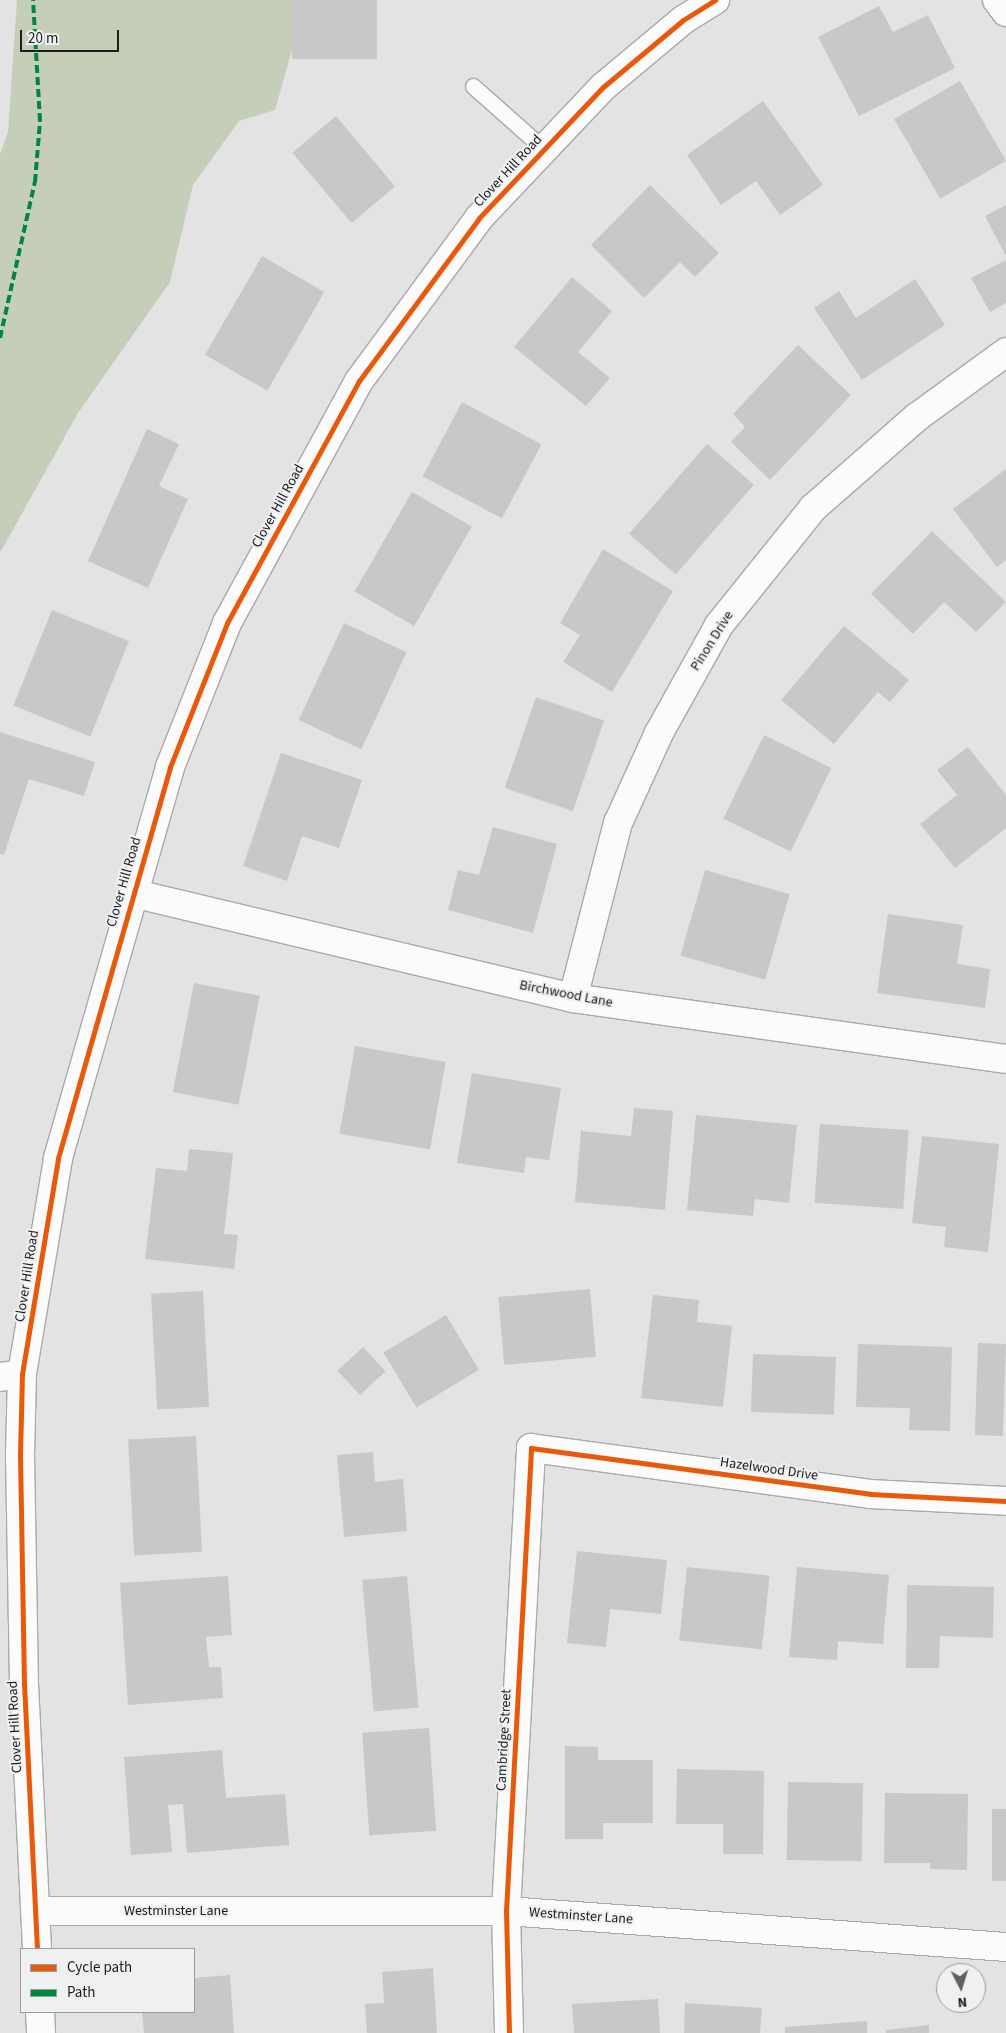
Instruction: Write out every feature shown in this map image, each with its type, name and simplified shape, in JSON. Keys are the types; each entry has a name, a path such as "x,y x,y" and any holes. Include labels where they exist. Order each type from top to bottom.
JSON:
{"street":[{"name":"Clover Hill Road","path":"37,1948 24,1684 20,1455 11,1375 58,1158 132,893 170,767 227,623 359,381 479,218 603,87 683,20 715,0"},
{"path":"997,0 1006,12"},
{"name":"Pinon Drive","path":"573,998 618,823 659,733 719,624 814,508 917,417 1006,352"},
{"name":"Birchwood Lane","path":"132,893 573,998 1006,1060"},
{"name":"Hazelwood Drive","path":"531,1448 870,1494 1006,1501"},
{"name":"Cambridge Street","path":"509,2033 506,1910 531,1448"},
{"name":"Westminster Lane","path":"36,1912 506,1910 1006,1947"},
{"path":"40,2013 41,2033"}],"lane":[{"path":"473,86 544,150"}],"green space":[{"path":"17,0 306,0 275,110 239,121 193,185 170,282 78,413 0,553 0,154 8,132"}],"building":[{"path":"292,0 377,0 377,59 292,59"},
{"path":"879,6 893,32 928,15 955,68 859,116 818,37"},
{"path":"960,81 1006,161 940,199 894,119"},
{"path":"763,101 823,185 780,215 756,181 721,205 687,155"},
{"path":"336,116 395,186 351,223 292,153"},
{"path":"650,185 719,253 695,277 680,262 644,298 591,245"},
{"path":"1006,205 1006,256 985,216"},
{"path":"262,256 324,292 267,391 205,355"},
{"path":"1006,260 1006,303 990,312 971,278"},
{"path":"572,277 612,311 578,352 610,378 586,406 514,347"},
{"path":"915,279 945,325 862,380 814,308 839,291 856,318"},
{"path":"798,345 851,395 770,480 731,442 745,427 733,414"},
{"path":"462,402 541,444 502,518 423,476"},
{"path":"147,429 179,444 159,486 188,499 148,588 88,561"},
{"path":"707,444 754,485 676,574 629,534"},
{"path":"1006,469 1006,560 997,567 953,509"},
{"path":"412,492 472,526 414,626 355,592"},
{"path":"932,531 1006,602 976,632 944,602 913,634 871,594"},
{"path":"603,549 673,591 612,692 563,662 580,635 560,623"},
{"path":"52,610 129,641 90,737 13,705"},
{"path":"344,623 407,652 361,749 299,720"},
{"path":"844,626 909,680 890,702 878,692 834,744 781,700"},
{"path":"536,697 604,720 573,811 505,788"},
{"path":"0,732 95,762 84,796 29,779 4,855 0,854"},
{"path":"764,735 831,768 791,851 723,819"},
{"path":"968,747 1006,795 1006,828 955,868 920,824 957,795 937,770"},
{"path":"281,753 362,780 339,848 302,836 287,881 243,866"},
{"path":"493,827 557,844 533,933 448,910 458,870 479,875"},
{"path":"705,870 790,894 765,980 680,956"},
{"path":"888,914 963,925 957,964 990,969 985,1008 877,993"},
{"path":"194,983 260,996 239,1105 173,1092"},
{"path":"355,1046 446,1062 430,1150 340,1134"},
{"path":"472,1073 561,1088 549,1160 526,1157 524,1173 457,1163"},
{"path":"634,1108 673,1111 665,1210 575,1202 581,1131 631,1136"},
{"path":"696,1115 797,1125 789,1203 755,1199 753,1216 687,1210"},
{"path":"820,1124 909,1130 903,1209 814,1203"},
{"path":"922,1136 999,1144 988,1252 944,1247 946,1227 912,1223"},
{"path":"189,1149 233,1153 224,1234 238,1235 234,1269 145,1259 156,1168 187,1171"},
{"path":"590,1289 596,1357 504,1365 498,1297"},
{"path":"203,1291 209,1407 157,1410 151,1294"},
{"path":"653,1295 699,1300 697,1322 732,1326 723,1407 641,1398"},
{"path":"446,1315 479,1370 416,1407 383,1353"},
{"path":"978,1343 1006,1344 1003,1436 975,1435"},
{"path":"858,1344 952,1347 950,1431 909,1430 910,1408 856,1407"},
{"path":"363,1347 386,1371 360,1395 337,1371"},
{"path":"753,1354 836,1357 834,1415 751,1412"},
{"path":"196,1436 202,1552 134,1555 128,1440"},
{"path":"373,1452 375,1482 403,1479 407,1531 344,1537 337,1455"},
{"path":"577,1551 667,1560 661,1614 610,1609 606,1647 567,1643"},
{"path":"687,1567 770,1576 762,1649 679,1641"},
{"path":"797,1567 889,1575 883,1644 838,1641 837,1660 789,1657"},
{"path":"228,1576 232,1635 206,1637 209,1667 221,1667 223,1698 128,1705 120,1583"},
{"path":"407,1576 419,1707 374,1711 362,1580"},
{"path":"907,1585 994,1587 993,1638 940,1636 939,1668 906,1668"},
{"path":"429,1728 436,1831 369,1835 362,1733"},
{"path":"565,1746 598,1747 598,1760 653,1760 653,1823 603,1823 603,1839 565,1839"},
{"path":"222,1750 226,1798 285,1794 289,1845 187,1853 183,1804 168,1805 172,1852 131,1855 124,1757"},
{"path":"677,1769 764,1771 763,1854 723,1854 723,1824 676,1824"},
{"path":"788,1782 863,1783 862,1861 787,1860"},
{"path":"885,1793 968,1794 967,1870 930,1869 930,1863 884,1863"},
{"path":"992,1809 1006,1809 1006,1881 992,1881"},
{"path":"433,1968 437,2033 367,2033 365,2004 384,2003 382,1972"},
{"path":"230,1975 234,2033 144,2033 142,2013 195,2013 195,1978"},
{"path":"658,1999 660,2033 574,2033 572,2004"},
{"path":"685,2003 762,2008 760,2033 684,2033"},
{"path":"867,2021 867,2033 785,2033 785,2027"},
{"path":"929,2025 929,2033 886,2033 886,2030"}],"marked path":[{"path":"0,338 35,182 40,121 33,0"}],"cycle path":[{"path":"37,1948 24,1684 20,1455 22,1374 58,1158 170,767 227,623 359,381 479,218 603,87 683,20 715,0"},
{"path":"509,2033 506,1911 531,1448 870,1494 1006,1501"}]}
